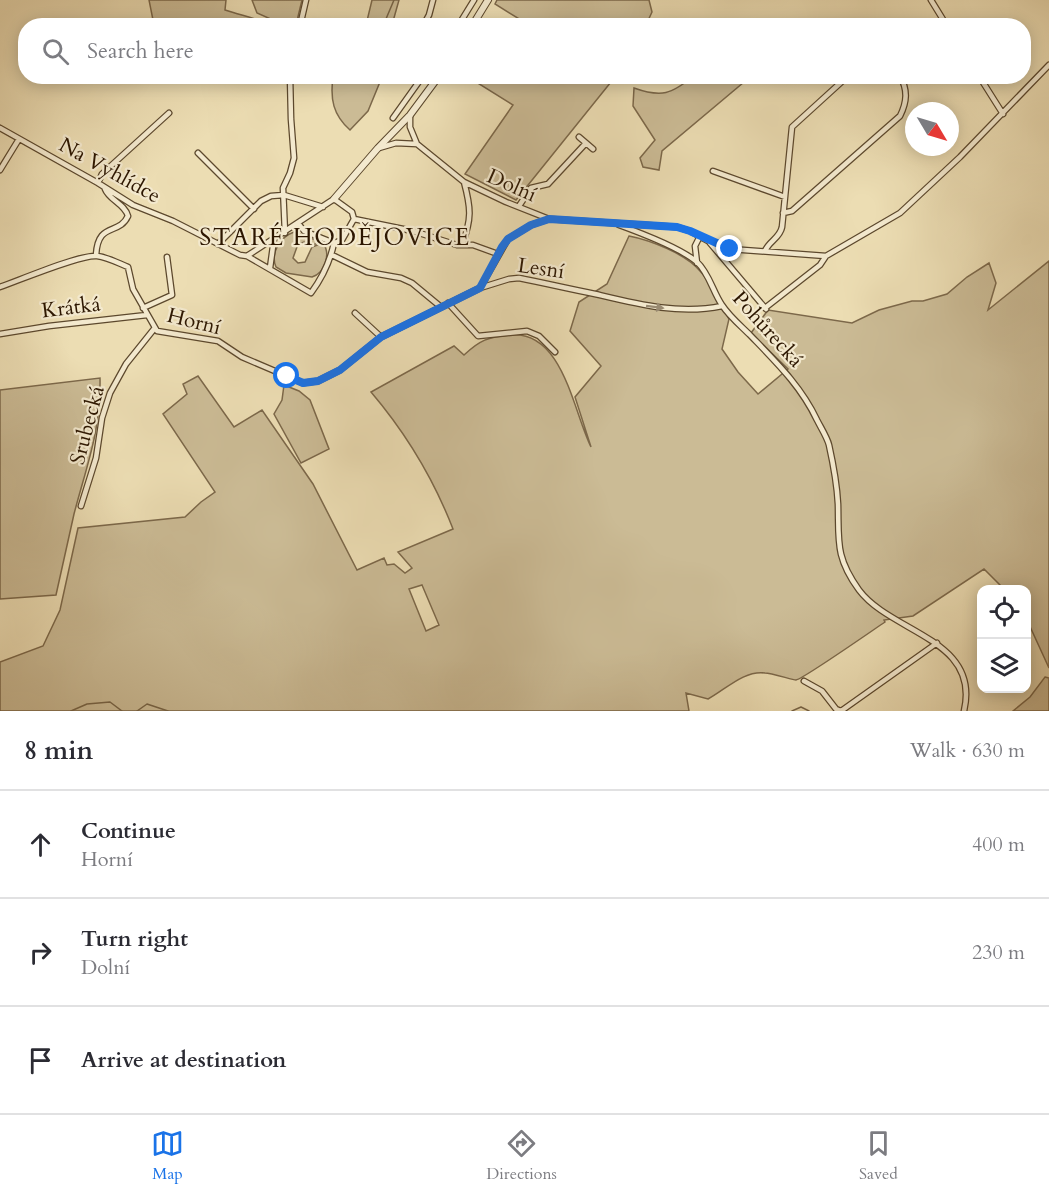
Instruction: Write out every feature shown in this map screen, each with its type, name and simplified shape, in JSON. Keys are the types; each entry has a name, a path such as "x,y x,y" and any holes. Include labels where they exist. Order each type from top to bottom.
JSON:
{"street":[{"path":"302,18 306,0"},
{"path":"427,18 433,0"},
{"path":"464,18 474,0"},
{"path":"477,18 488,0"},
{"path":"931,0 942,18"},
{"path":"708,240 765,309 820,265 826,256 900,213 1003,114 1049,65"},
{"path":"285,232 283,188 294,158 290,84"},
{"path":"393,118 400,113 418,84"},
{"path":"247,256 333,199 410,115 433,84"},
{"path":"765,251 767,243 781,231 792,127 839,84"},
{"path":"783,213 792,211 900,116 905,107 906,98 903,84"},
{"path":"984,84 1003,114"},
{"path":"98,183 102,174 169,113"},
{"path":"378,148 396,143 417,144 411,128 410,115"},
{"name":"Na Vyhlídce","path":"0,128 145,212 173,221 240,255 247,256 311,293 321,279 332,255"},
{"path":"579,137 592,149"},
{"path":"0,170 18,139"},
{"path":"519,206 531,188 548,184 585,143"},
{"name":"Dolní","path":"417,144 464,182 549,219 677,227 730,249 814,257 826,256"},
{"path":"198,153 254,209"},
{"path":"713,171 785,197"},
{"path":"462,245 471,214 464,182"},
{"path":"0,287 78,259 96,255 96,245 100,236 126,221 128,216 126,210 108,195 105,188"},
{"path":"218,244 261,201 271,196 284,195 322,207"},
{"path":"298,224 304,231 334,243 342,240 354,219 352,212 333,199"},
{"path":"354,219 413,231 462,245 474,245 498,254"},
{"path":"480,288 508,239 518,232 549,219"},
{"name":"Pohůrecká","path":"614,223 667,245 697,263 722,306 781,366 809,403 828,443 838,501 838,545 850,576 873,606 937,643 951,655 962,672 965,688 964,711"},
{"path":"697,263 695,246 700,236"},
{"path":"270,268 274,239"},
{"path":"334,243 332,255 367,273 401,278 412,283 441,307"},
{"name":"Horní","path":"96,255 128,267 133,289 154,329 164,334 218,341 242,357 303,383 318,381 340,370 381,337 480,288"},
{"path":"143,308 173,293 167,257"},
{"name":"Lesní","path":"480,288 519,278 634,304 676,309 707,309 722,306"},
{"path":"448,303 478,336 527,331 539,336 555,352"},
{"path":"355,313 381,337"},
{"name":"Krátká","path":"0,334 147,315"},
{"name":"Srubecká","path":"81,506 96,458 102,418 110,393 126,364 154,329"},
{"path":"804,681 822,691 836,709 841,711 937,643"}],"shaded area":[{"path":"149,0 226,0 225,10 251,18 153,18"},
{"path":"252,0 302,0 298,18 268,18 257,13"},
{"path":"372,0 399,0 394,18 368,18"},
{"path":"497,0 649,0 652,12 649,18 518,18 495,4"},
{"path":"333,84 379,84 368,111 350,130 336,112"},
{"path":"479,84 609,84 516,200 465,174 513,105"},
{"path":"683,84 742,84 662,151 659,170 643,167 640,158 655,140 633,106 634,88 659,93"},
{"path":"294,232 321,242 310,246 304,242 298,244 293,258 298,263 305,262 312,247 323,243 326,258 317,275 312,277 286,273 276,267 275,251 284,238"},
{"path":"629,236 657,244 677,254 694,265 712,288 729,319 722,349 738,372 758,394 788,369 751,333 768,310 852,323 879,310 947,294 967,277 989,263 996,283 988,310 1049,261 1049,668 1031,629 1031,585 1000,585 984,569 913,616 884,620 885,622 801,678 796,680 768,673 757,673 742,678 708,699 686,693 689,711 0,711 0,662 43,646 60,610 78,528 185,517 215,492 163,414 187,394 183,384 198,376 234,427 262,410 313,484 357,570 384,558 387,565 394,564 405,573 412,568 398,552 453,529 418,457 371,392 454,346 464,355 490,338 510,335 528,337 542,345 564,376 591,447 575,397 601,366 570,331 579,302 607,284","holes":["422,585 439,625 426,631 409,589"]},
{"path":"100,378 96,431 56,595 0,599 0,390"},
{"path":"284,385 299,391 310,400 329,449 301,463 274,414 282,400"},
{"path":"1045,677 1049,678 1049,711 1013,711 1030,697"}],"waterway":[{"path":"386,18 394,0"},
{"path":"71,711 87,704 110,702 122,711"},
{"path":"137,711 147,704 168,711"},
{"path":"792,711 801,707 809,711"}],"district":[{"name":"STARÉ HODĚJOVICE","path":"335,237"}],"route":[{"path":"287,376 303,383 318,381 340,370 381,337 480,288 508,239 541,221 549,219 677,227 730,249"}]}
